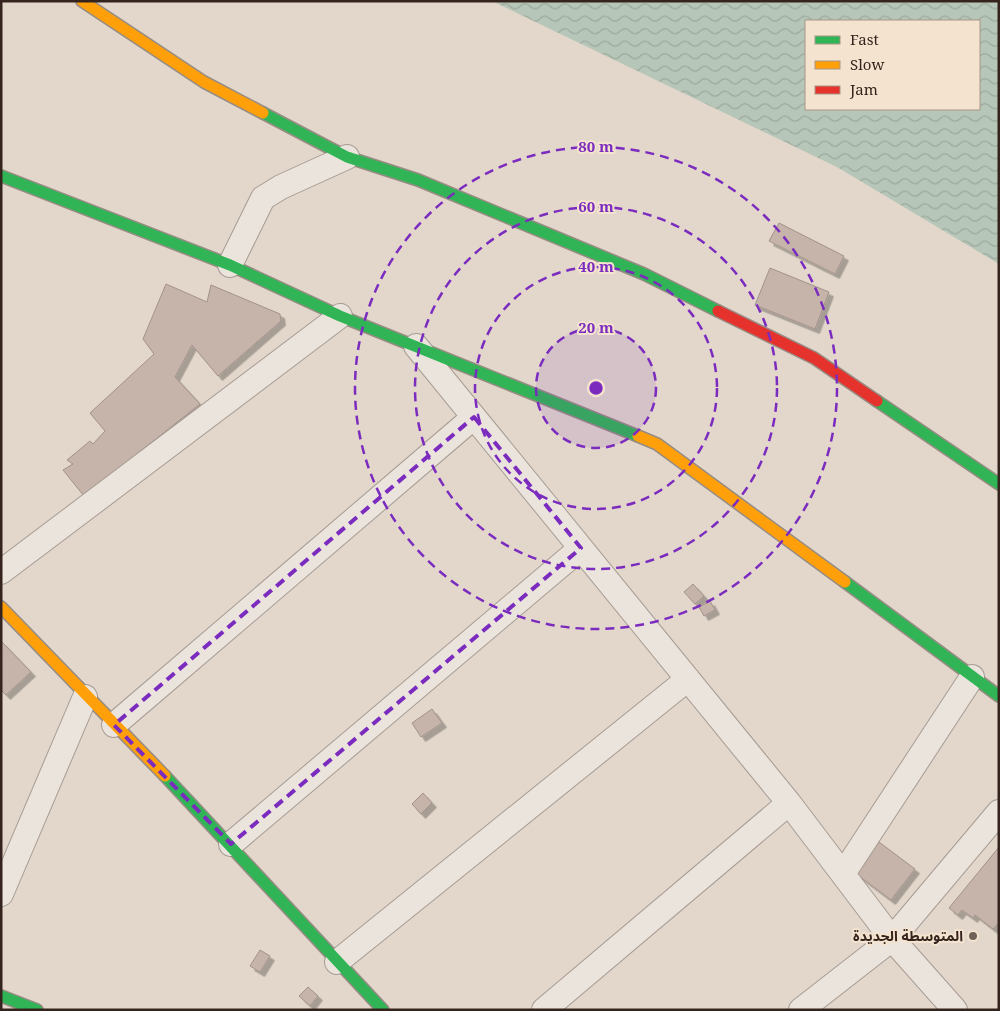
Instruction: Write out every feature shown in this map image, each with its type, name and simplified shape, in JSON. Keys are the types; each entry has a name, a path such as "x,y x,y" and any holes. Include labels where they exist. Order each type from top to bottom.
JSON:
{"street":[{"path":"82,1 204,82 347,157 418,180 644,274 814,358 999,484"},
{"path":"230,265 263,198 281,187 347,157"},
{"path":"1,176 230,265 340,316 658,444 999,696"},
{"path":"1,572 340,316"},
{"path":"416,346 789,803 892,939 955,1010"},
{"path":"114,725 474,417"},
{"path":"231,844 581,548"},
{"path":"1,607 85,697 231,844 337,962 383,1010"},
{"path":"843,874 972,677"},
{"path":"337,962 688,679"},
{"path":"1,894 85,697"},
{"path":"544,1010 789,803"},
{"path":"800,1010 892,939 999,812"},
{"path":"1,996 37,1010"}],"highlighted area":[{"path":"474,417 581,548 231,844 114,725"}],"water":[{"path":"492,1 999,1 999,264 837,167"}],"building":[{"path":"779,223 844,256 835,274 769,241"},
{"path":"770,268 829,292 815,329 755,305"},
{"path":"166,284 207,302 211,285 280,314 281,321 218,376 192,345 175,377 200,404 84,496 63,470 73,464 67,460 90,441 93,444 105,431 90,413 154,354 143,339"},
{"path":"693,584 704,596 695,604 684,592"},
{"path":"710,601 715,610 704,616 699,607"},
{"path":"1,641 31,672 6,695 1,690"},
{"path":"432,709 442,723 421,737 412,723"},
{"path":"423,793 432,803 421,814 412,804"},
{"path":"879,842 915,869 891,900 855,873"},
{"path":"999,847 999,922 993,929 975,915 973,918 962,910 958,915 949,908"},
{"path":"260,950 270,956 260,972 250,966"},
{"path":"308,987 318,996 310,1006 299,996"}],"traffic: fast":[{"path":"263,113 347,157 418,180 644,274 718,311"},
{"path":"1,176 230,265 340,316 638,436"},
{"path":"877,401 999,484"},
{"path":"845,582 999,696"},
{"path":"165,776 383,1010"},
{"path":"1,996 37,1010"}],"traffic: slow":[{"path":"82,1 204,82 263,113"},
{"path":"638,436 657,444 845,582"},
{"path":"1,607 165,776"}],"traffic: jam":[{"path":"718,311 814,358 877,401"}],"place":[{"name":"المتوسطة الجديدة","path":"973,936"}]}
